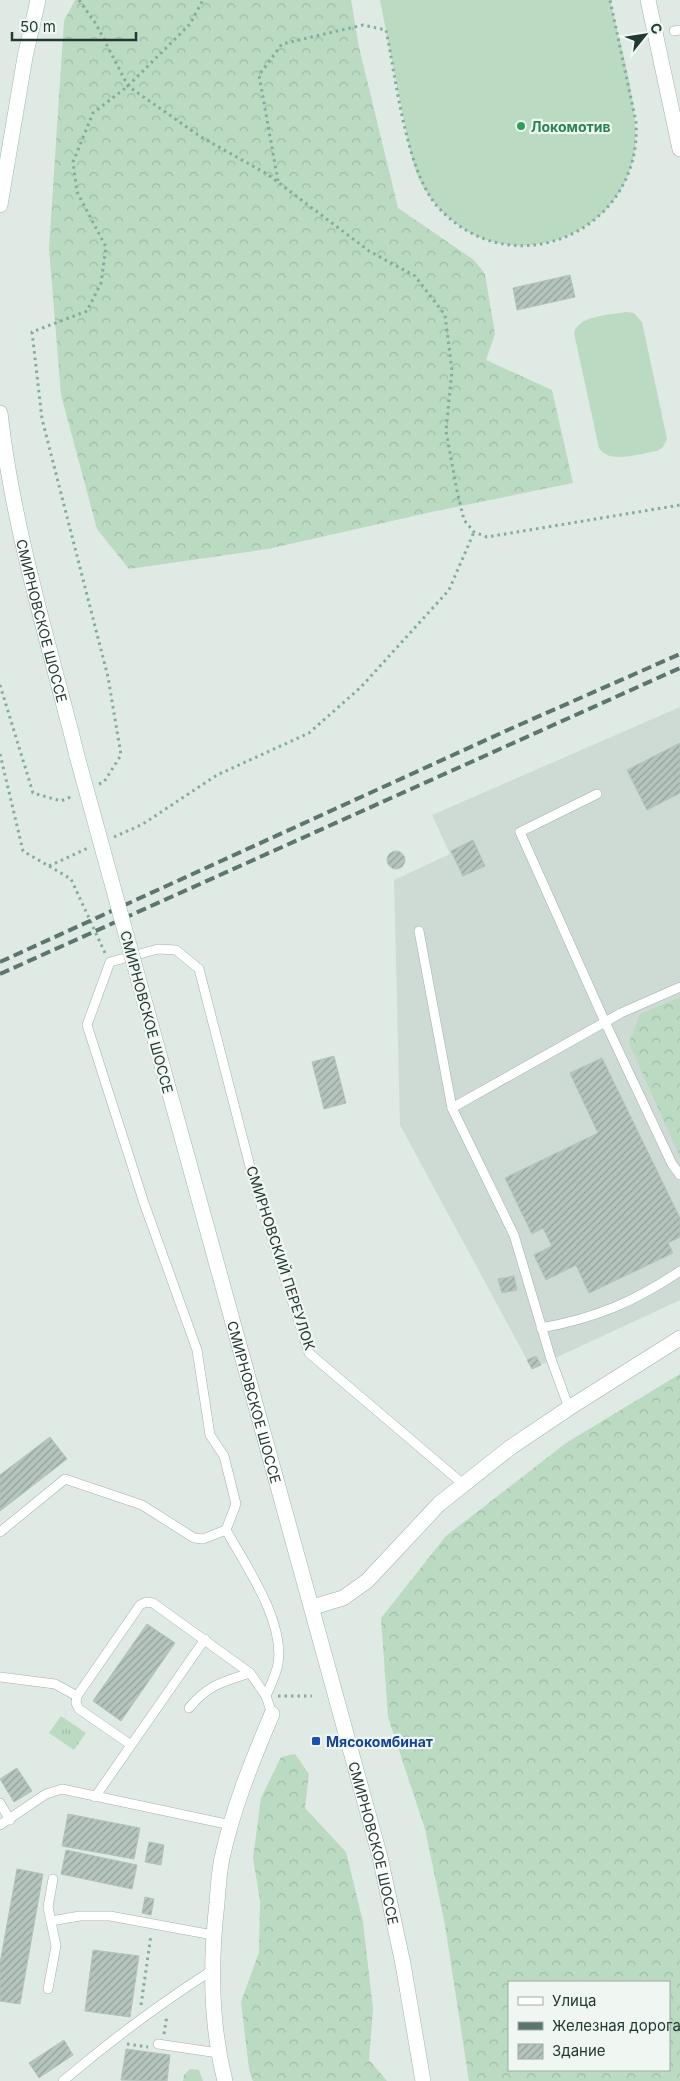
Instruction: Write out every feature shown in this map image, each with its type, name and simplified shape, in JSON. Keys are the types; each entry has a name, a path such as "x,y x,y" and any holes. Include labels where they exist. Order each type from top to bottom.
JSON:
{"main road":[{"path":"0,204 25,57 38,0"},
{"path":"648,0 680,148"},
{"name":"СМИРНОВСКОЕ ШОССЕ","path":"0,412 5,456 21,532 77,756 313,1607 380,1857 403,1964 423,2081"},
{"path":"313,1607 342,1598 367,1581 439,1504 463,1484 570,1408 680,1338"},
{"path":"225,2081 218,2053 211,1972 213,1935 222,1860 230,1825 272,1714"}],"lane":[{"path":"597,794 520,832 605,1022 672,1164 680,1175"},
{"path":"419,931 452,1108 514,1236 541,1328 570,1408"},
{"name":"СМИРНОВСКИЙ ПЕРЕУЛОК","path":"110,962 158,949 176,950 199,970 255,1186 309,1353 463,1484"},
{"path":"0,1532 65,1480 142,1505 194,1538 203,1538 226,1530 236,1504 224,1456 210,1435 197,1350 144,1202 87,1025 110,962"},
{"path":"452,1108 605,1022 680,987"},
{"path":"541,1328 580,1321 605,1312 652,1290 680,1271"},
{"path":"226,1530 267,1604 276,1632 278,1663 266,1696"},
{"path":"131,1745 80,1710 76,1703 77,1696 140,1605 146,1602 153,1603 250,1673 266,1696 272,1714"},
{"path":"95,1797 204,1638"},
{"path":"189,1708 201,1694 213,1685 250,1673"},
{"path":"0,1676 55,1684 77,1696"},
{"path":"0,1825 46,1794 62,1789 230,1825"},
{"path":"0,1803 10,1820"},
{"path":"48,1989 56,1946 48,1907 53,1879"},
{"path":"51,1921 80,1916 110,1916 213,1935"},
{"path":"63,2081 109,2041 170,1997 211,1972"},
{"path":"160,2044 218,2053"}],"path":[{"path":"79,0 96,24 128,86 201,137 278,182 368,251 415,276 446,314 452,371 446,431 464,520 474,532 487,537 680,505"},
{"path":"96,786 104,782 121,756 108,677 42,420 32,332 87,311 101,283 106,247 76,192 73,162 93,113 128,86 190,24 203,0"},
{"path":"278,182 259,75 282,44 363,25 386,30 411,155 424,188 437,206 453,222 481,238 515,245 554,241 580,230 599,217 614,200 629,174 636,142 636,122 610,0"},
{"path":"109,839 143,824 217,776 309,733 361,687 449,590 474,532"},
{"path":"0,685 33,793 61,801 78,793"},
{"path":"0,754 23,850 71,878 110,962"},
{"path":"49,866 92,847"},
{"path":"266,1696 312,1696"},
{"path":"139,2020 153,1924"},
{"path":"109,2041 157,2049 160,2044 170,1997"}],"shaded area":[{"path":"680,707 680,1300 532,1369 400,1125 394,880 450,854 432,815"}],"green space":[{"path":"75,0 351,0 359,47 398,208 474,260 485,274 495,334 486,360 552,390 573,483 436,511 268,549 129,569 97,529 61,395 49,248 64,21"},
{"name":"Локомотив","path":"380,0 610,0 633,102 635,142 631,168 618,194 607,209 593,221 571,234 548,242 525,245 502,244 480,237 460,226 441,210 425,190 413,162"},
{"path":"626,312 634,313 642,322 667,439 663,447 657,451 618,457 610,456 599,448 574,333 577,327 588,319"},
{"path":"680,997 680,1157 629,1043 640,1014"},
{"path":"680,1374 680,2081 469,2081 445,1925 425,1829 388,1717 381,1618 446,1536 566,1443"},
{"path":"61,1716 86,1733 74,1750 49,1733"},
{"path":"295,1754 309,1774 305,1808 346,1852 363,1922 373,2009 369,2060 387,2081 253,2081 249,2069 241,2002 259,1952 260,1901 253,1858 261,1798 281,1757"},
{"path":"190,2069 199,2070 203,2081 183,2081 184,2075"}],"building":[{"path":"570,275 575,297 517,310 513,288"},
{"path":"680,743 680,793 647,810 627,770"},
{"path":"473,840 485,866 463,876 451,851"},
{"path":"392,851 400,851 405,856 403,867 392,869 387,864 387,856"},
{"path":"334,1056 346,1103 324,1109 312,1062"},
{"path":"602,1058 680,1218 680,1237 668,1243 673,1253 589,1293 576,1265 546,1280 534,1255 552,1246 543,1228 532,1234 505,1178 598,1133 570,1073"},
{"path":"514,1276 517,1290 502,1293 498,1279"},
{"path":"536,1356 541,1365 532,1369 527,1360"},
{"path":"50,1437 67,1459 0,1511 0,1475"},
{"path":"147,1624 175,1643 121,1721 93,1701"},
{"path":"17,1768 32,1791 14,1802 0,1779"},
{"path":"68,1814 140,1828 134,1859 62,1846"},
{"path":"149,1842 164,1845 161,1865 145,1862"},
{"path":"66,1850 137,1865 132,1889 61,1874"},
{"path":"17,1869 43,1874 20,2004 0,2001 0,1963"},
{"path":"145,1897 154,1899 151,1915 142,1913"},
{"path":"93,1950 139,1956 130,2017 85,2011"},
{"path":"64,2040 73,2055 39,2078 29,2063"},
{"path":"126,2049 170,2055 167,2081 121,2080"}],"railway":[{"path":"0,962 510,729 680,654"},
{"path":"0,974 680,668"}],"place":[{"name":"Локомотив","path":"521,126"},
{"name":"Мясокомбинат","path":"316,1741"}]}
